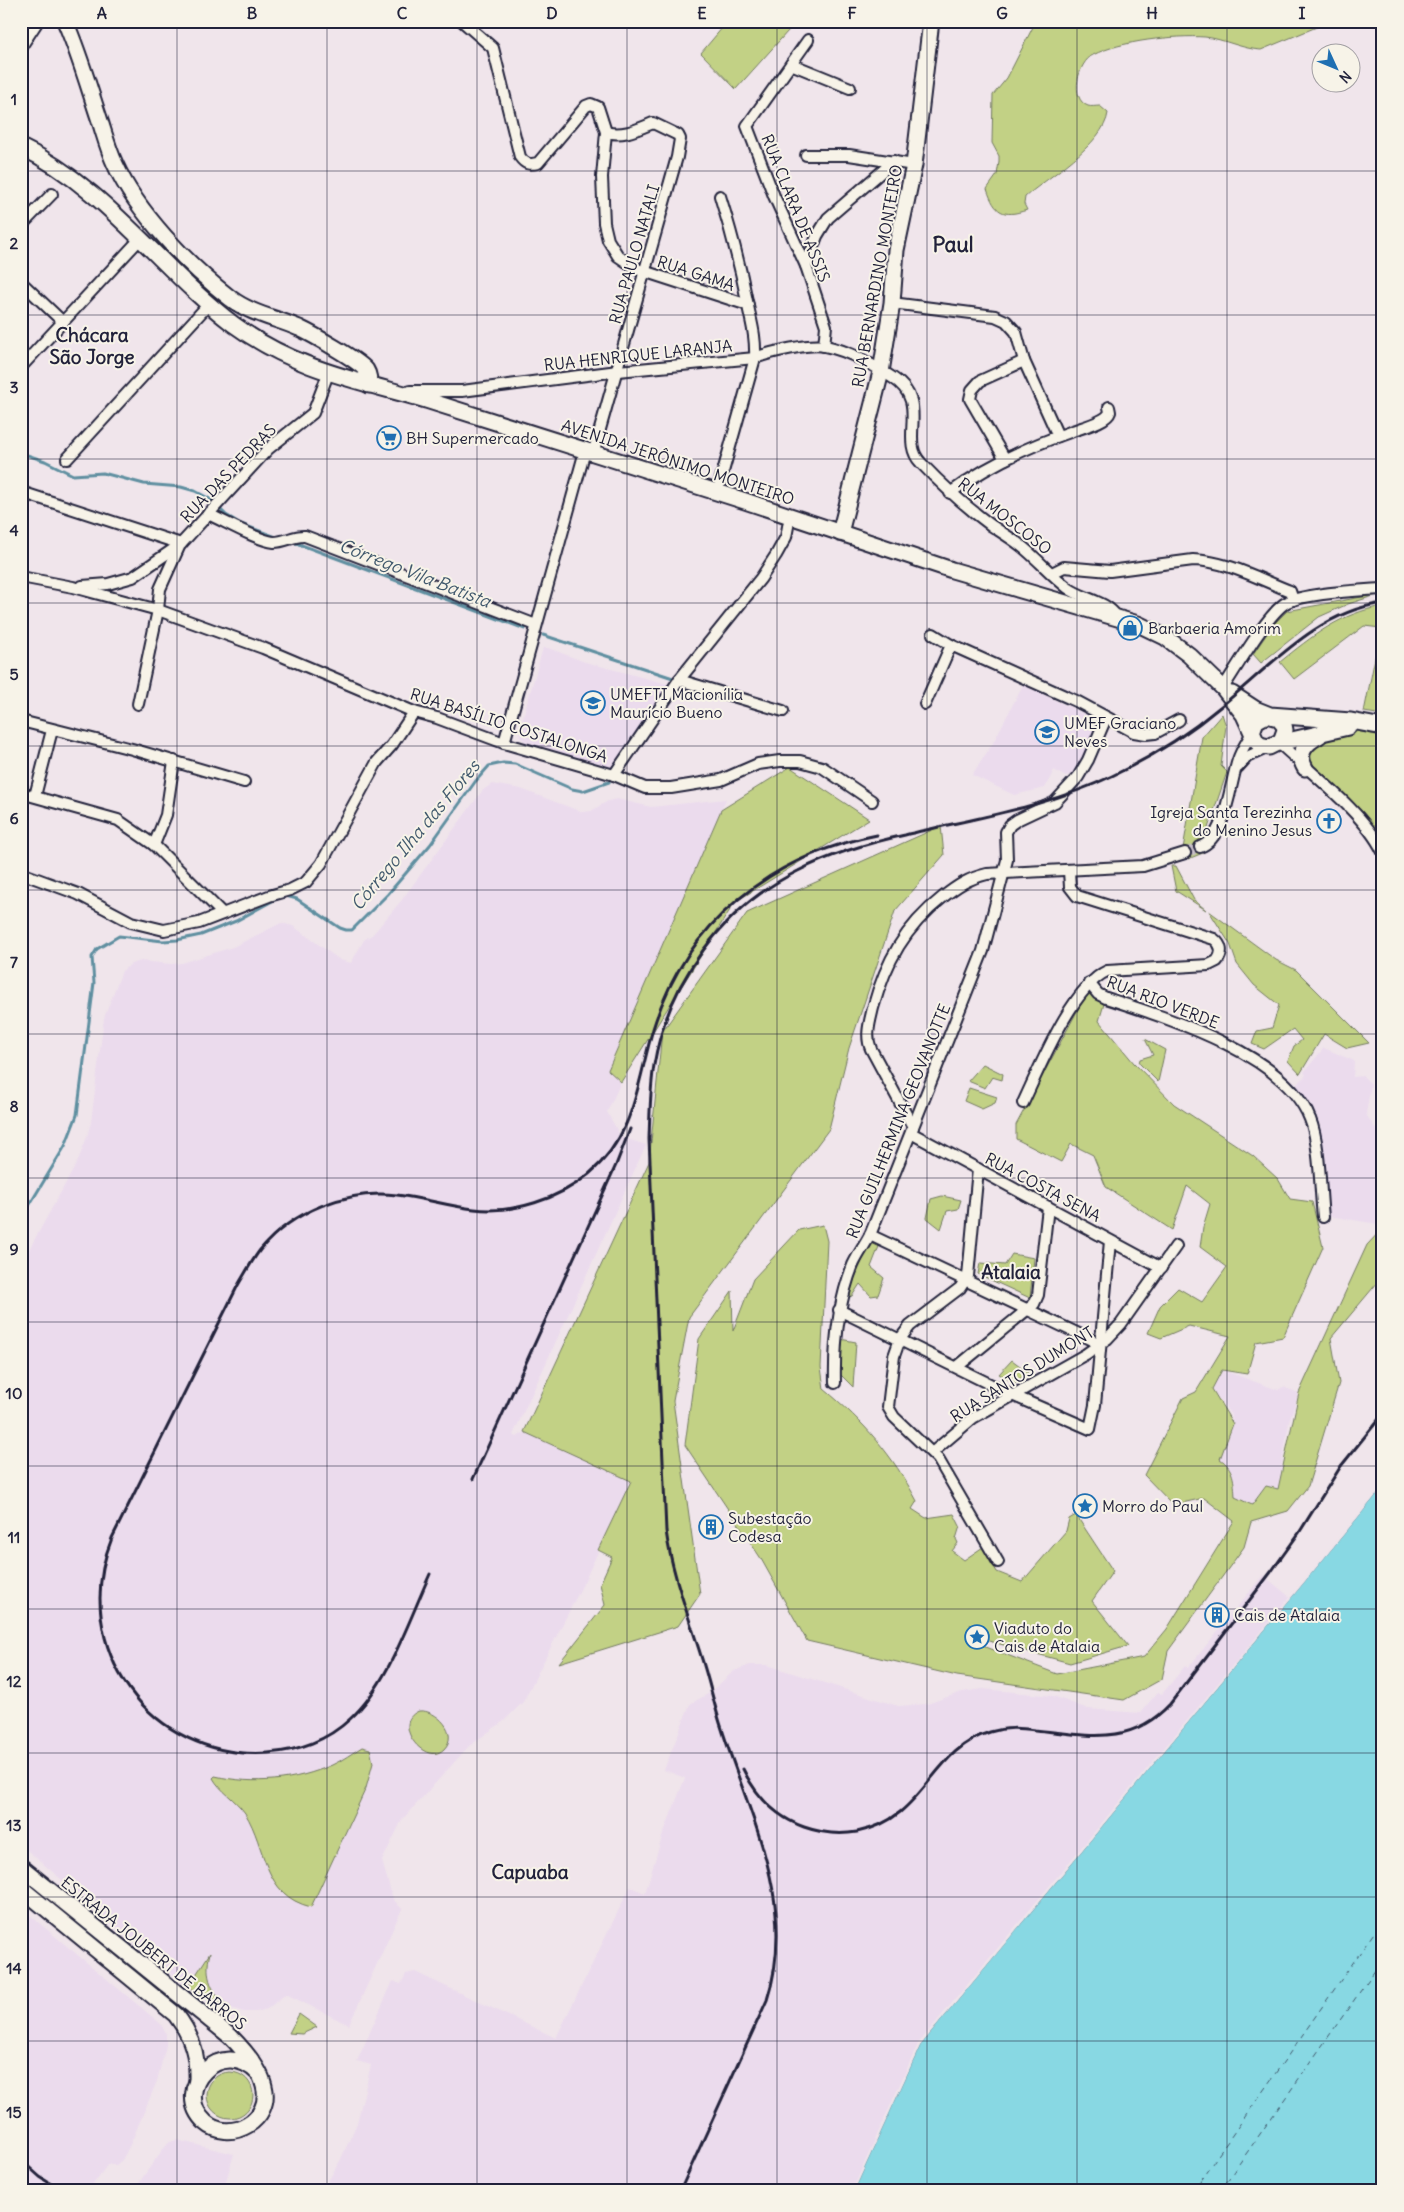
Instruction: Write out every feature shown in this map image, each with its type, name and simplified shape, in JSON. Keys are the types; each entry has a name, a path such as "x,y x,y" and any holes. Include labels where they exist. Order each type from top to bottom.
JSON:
{"street":[{"path":"21,47 38,21"},
{"path":"65,21 78,52 115,164 151,219 186,257 231,299 250,310 298,328 316,337 362,366 368,374 369,385"},
{"path":"462,21 493,48 520,157 525,163 531,165 538,163 586,106 591,104 598,107 601,111 606,132"},
{"name":"RUA BERNARDINO MONTEIRO","path":"840,533 881,372 891,306 896,250 914,165 931,21"},
{"name":"RUA CLARA DE ASSIS","path":"808,40 747,126 774,196 806,266 826,326 824,346"},
{"path":"791,64 850,88"},
{"name":"RUA PAULO NATALI","path":"504,743 536,625 589,452 618,371 677,157 680,139 678,135 654,123 629,132 614,134 606,132"},
{"name":"RUA GAMA","path":"606,132 602,177 604,223 608,240 624,261 629,266 645,272 748,305"},
{"name":"AVENIDA JERÔNIMO MONTEIRO","path":"21,148 46,160 76,181 208,304 252,337 301,363 328,374 391,390 589,452 974,577 1138,624 1164,637 1185,652 1223,688 1244,715 1252,732"},
{"path":"806,155 850,156 914,165"},
{"path":"806,266 817,236 828,218 894,161"},
{"path":"21,226 52,194"},
{"path":"717,493 755,358 754,326 737,250 720,196"},
{"path":"21,367 140,240"},
{"path":"21,282 63,322"},
{"path":"67,459 208,304"},
{"path":"891,306 946,315"},
{"path":"891,306 995,316 1006,321 1016,332 1024,362 1058,436"},
{"name":"RUA HENRIQUE LARANJA","path":"391,390 462,391 618,371 755,358 770,353 824,346 849,353 881,372"},
{"path":"1004,459 970,399 972,390 980,381 1024,362"},
{"name":"RUA MOSCOSO","path":"881,372 894,379 906,389 912,401 914,412 913,448 916,458 950,493 1020,545 1052,573 1064,567 1110,571 1198,560 1229,567 1290,591 1293,600"},
{"name":"RUA DAS PEDRAS","path":"73,587 108,584 132,577 181,544 268,449 313,413 328,374"},
{"path":"950,493 972,476 1004,459 1058,436 1105,419 1110,412 1109,407"},
{"path":"21,492 181,544"},
{"path":"214,507 270,541 281,541 298,536 306,536 536,625"},
{"path":"614,775 679,680 761,578 776,556 786,537 790,516"},
{"name":"RUA DAS PEDRAS","path":"138,704 158,610 160,589 181,544"},
{"path":"1052,573 1073,591 1107,607 1117,618"},
{"name":"RUA BASÍLIO COSTALONGA","path":"21,577 73,587 158,610 264,648 414,712 437,718 504,743 614,775 645,788 670,788 721,780 758,764 800,761 822,767 872,801"},
{"path":"1223,688 1270,620 1282,607 1293,600 1382,589"},
{"path":"933,634 951,645 1078,702 1134,732 1146,734 1160,731 1179,720"},
{"path":"925,704 951,645"},
{"path":"679,680 783,711"},
{"name":"AVENIDA JERÔNIMO MONTEIRO","path":"1223,688 1255,709 1270,715 1352,721 1376,726"},
{"path":"21,873 78,894 131,922 164,930 199,923 306,882 329,854 343,822 377,762 392,746 414,712"},
{"path":"1200,847 1208,844 1215,836 1236,772 1239,756 1252,732 1253,726 1258,718 1270,715 1278,718 1284,725 1285,733 1274,745 1247,757 1236,772"},
{"name":"RUA GUILHERMINA GEOVANOTTE","path":"835,1383 834,1352 839,1310 853,1266 870,1235 975,974 987,937 1002,872 1007,860 1005,836 1010,825 1017,820 1056,802 1085,767 1106,718"},
{"path":"21,721 174,761 244,782"},
{"name":"AVENIDA JERÔNIMO MONTEIRO","path":"1274,745 1332,729 1376,726"},
{"path":"1305,768 1301,756 1304,748 1314,739 1332,729"},
{"path":"36,796 52,730"},
{"path":"1252,732 1258,743 1274,745 1305,768 1361,820 1374,835 1383,852"},
{"path":"154,845 166,815 174,761"},
{"path":"21,793 118,820 154,845 222,913"},
{"path":"912,1130 868,1040 872,1015 881,983 900,943 923,914 964,882 987,874 1144,866 1185,853"},
{"path":"1022,1103 1073,1004 1089,983 1106,971 1209,964 1218,961 1221,948 1214,939 1077,896 1070,887 1069,871"},
{"name":"RUA RIO VERDE","path":"1089,983 1098,994 1106,998 1183,1024 1230,1046 1266,1069 1292,1092 1304,1106 1312,1124 1323,1217"},
{"name":"RUA COSTA SENA","path":"912,1130 978,1169 1161,1268"},
{"path":"978,1169 969,1272 966,1280 960,1288 915,1322 900,1339 894,1356 888,1407 894,1417 933,1452 998,1562"},
{"path":"957,1367 1034,1304 1038,1295 1048,1207"},
{"path":"870,1235 1100,1344"},
{"path":"839,1310 1012,1395 1090,1428 1094,1413 1110,1241"},
{"name":"RUA SANTOS DUMONT","path":"933,1452 964,1424 1100,1344 1121,1324 1176,1246"},
{"name":"ESTRADA JOUBERT DE BARROS","path":"21,1867 230,2036 240,2046 258,2073"},
{"name":"ESTRADA JOUBERT DE BARROS","path":"21,1888 176,2015 192,2041 197,2060 197,2080"},
{"path":"226,2060 240,2061 258,2073 264,2086 263,2107 250,2124 237,2130 216,2128 204,2120 194,2101 197,2080 206,2068 226,2060"}],"shaded area":[{"name":"UMEFTI Macionília Maurício Bueno","path":"543,648 548,648 585,662 671,685 612,770 525,742 520,737 519,731"},
{"name":"UMEF Graciano Neves","path":"1023,685 1099,721 1081,765 1072,775 1064,776 1054,770 1045,788 1014,795 972,775 993,743"},
{"path":"492,784 521,789 582,812 591,811 608,801 617,799 651,807 726,799 608,1070 621,1082 607,1112 621,1137 646,1145 513,1435 517,1437 524,1432 631,1480 586,1578 523,1702 504,1721 469,1746 402,1820 382,1861 393,1899 402,1909 349,2025 286,1994 267,2009 256,2012 244,2012 224,2006 188,1987 21,1845 21,1264 77,1163 87,1137 91,1122 104,1018 122,971 131,964 141,961 171,964 182,963 233,947 281,923 293,926 340,960 351,963 364,940 373,934 401,901 483,790"},
{"path":"1324,1048 1354,1061 1353,1077 1363,1076 1371,1084 1366,1114 1374,1127 1383,1131 1383,1170 1377,1201 1383,1203 1383,1225 1329,1216 1320,1126 1311,1104 1296,1085 1306,1075 1304,1072"},
{"path":"1222,1370 1278,1390 1283,1387 1299,1393 1289,1421 1278,1489 1266,1486 1252,1505 1231,1495 1218,1457 1233,1424 1231,1415 1212,1389"},
{"path":"1263,1575 1291,1598 920,2046 854,2191 322,2191 340,2161 357,2123 371,2065 357,2061 393,1981 401,1984 406,1974 415,1972 556,2038 630,1887 645,1893 662,1837 685,1778 664,1770 690,1704 708,1694 734,1671 750,1665 767,1665 898,1706 927,1704 962,1692 983,1689 1053,1696 1088,1709 1140,1713 1158,1692 1162,1694 1185,1666 1188,1668"},
{"path":"21,1908 161,2024 166,2034 166,2046 157,2081 130,2145 122,2160 116,2165 108,2164 88,2191 21,2191"},
{"path":"177,2140 234,2154 223,2191 133,2191 165,2146"}],"green space":[{"path":"728,21 797,21 736,89 701,53"},
{"path":"1036,21 1331,21 1261,50 1212,38 1179,37 1132,43 1104,50 1093,55 1083,65 1077,89 1082,102 1089,106 1100,106 1108,113 1104,125 1097,136 1074,159 1025,197 1024,204 1027,210 1006,213 1001,212 993,204 987,189 997,175 999,162 999,156 992,143 993,95 1007,78"},
{"path":"1383,593 1348,604 1319,617 1261,663 1253,654 1273,625 1287,611"},
{"path":"1383,606 1383,715 1364,712 1381,628 1364,626 1294,679 1280,662 1304,643 1340,620 1368,609"},
{"path":"1222,714 1226,726 1221,766 1227,772 1206,834 1198,842 1203,853 1188,859 1183,849 1202,737"},
{"path":"1357,731 1383,736 1383,839 1363,812 1311,763 1307,754 1316,745 1329,738"},
{"path":"790,767 869,819 735,902 621,1082 608,1070 721,810"},
{"path":"941,826 944,855 895,911 849,1048 829,1129 689,1317 673,1401 700,1594 678,1626 559,1663 605,1605 600,1584 612,1557 598,1550 631,1481 524,1432 649,1162 662,1032 747,913"},
{"path":"1171,866 1176,866 1194,900 1206,910 1176,891"},
{"path":"1209,911 1276,960 1296,970 1369,1043 1347,1048 1324,1034 1300,1074 1288,1061 1294,1046 1302,1040 1293,1029 1264,1049 1252,1044 1257,1031 1272,1028 1279,1005 1254,985 1237,964 1230,944"},
{"path":"1088,991 1104,1004 1099,1021 1134,1063 1174,1104 1253,1156 1278,1179 1290,1199 1312,1202 1323,1247 1283,1337 1256,1342 1247,1374 1222,1370 1212,1389 1233,1424 1220,1459 1231,1471 1234,1480 1235,1497 1252,1505 1266,1486 1278,1489 1299,1393 1367,1245 1383,1228 1383,1276 1331,1338 1339,1383 1308,1486 1288,1511 1251,1522 1244,1547 1168,1651 1162,1679 1124,1700 957,1676 807,1641 760,1557 685,1445 699,1339 732,1291 733,1331 753,1279 799,1230 823,1225 827,1241 821,1367 824,1389 865,1427 898,1468 917,1501 912,1509 926,1518 954,1514 960,1526 956,1539 958,1543 952,1551 964,1560 983,1547 997,1572 1022,1582 1066,1531 1069,1519 1076,1515 1113,1571 1092,1601 1128,1646 1070,1663 985,1640 970,1624 986,1647 1057,1674 1144,1657 1167,1629 1234,1521 1204,1498 1173,1505 1144,1475 1183,1398 1196,1392 1230,1336 1189,1326 1161,1338 1148,1333 1160,1306 1178,1288 1202,1302 1227,1267 1200,1247 1203,1227 1210,1204 1187,1186 1172,1230 1106,1187 1093,1155 1071,1144 1061,1162 1016,1139 1016,1125"},
{"path":"1145,1039 1165,1050 1158,1082 1139,1063 1140,1059 1153,1055"},
{"path":"983,1064 1003,1074 1002,1080 992,1077 985,1088 968,1081"},
{"path":"969,1088 997,1097 995,1103 982,1109 964,1101"},
{"path":"942,1196 961,1200 958,1209 947,1211 941,1229 927,1218 931,1199"},
{"path":"871,1241 880,1244 871,1267 884,1278 878,1295 871,1296 860,1284 852,1296 846,1298"},
{"path":"1012,1254 1034,1258 1030,1298 978,1274 980,1263 1005,1265"},
{"path":"840,1339 856,1342 853,1387 840,1374"},
{"path":"1012,1360 1028,1372 1015,1383 999,1374"},
{"path":"419,1711 426,1711 439,1718 448,1729 448,1743 444,1749 436,1753 428,1753 413,1741 409,1733 408,1724 411,1717"},
{"path":"362,1747 370,1749 373,1763 366,1788 311,1907 295,1901 283,1892 274,1881 245,1813 213,1778 215,1776 260,1781 304,1775 332,1765"},
{"path":"210,1953 208,1969 211,1984 218,1997 231,2008 188,1987"},
{"path":"299,2014 317,2027 302,2034 289,2033"},
{"path":"230,2072 243,2076 249,2082 253,2095 249,2108 243,2114 230,2118 217,2114 211,2108 207,2095 211,2082 217,2076"}],"water":[{"path":"1383,1487 1383,2191 854,2191 920,2046"}],"pier":[{"path":"1383,1485 920,2046 854,2191 852,2191 918,2044"}],"waterway":[{"name":"Córrego Vila Batista","path":"21,453 45,461 73,475 103,473 144,484 181,487 195,491 210,499 226,515 241,524 276,537"},
{"name":"Córrego Vila Batista","path":"296,543 525,629"},
{"name":"Córrego Vila Batista","path":"543,635 676,679"},
{"name":"Córrego Ilha das Flores","path":"21,1219 65,1146 77,1115 94,983 92,957 97,949 119,936 163,941 201,935 236,921 276,899 286,896 297,899 340,928 352,930 388,894 430,845 475,782 489,766 503,763 515,764 572,789 583,791 609,782"}],"ferry route":[{"path":"1193,2191 1383,1920"},
{"path":"1220,2191 1383,1959"}],"tunnel":[{"path":"1185,853 1200,847"}],"railway":[{"path":"680,2191 767,2000 775,1964 777,1930 774,1896 767,1862 719,1720 704,1665 676,1578 666,1531 649,1139 654,1065 661,1034 672,1005 686,977 703,951 723,927 745,905 798,871 823,859 864,845 1037,804 1088,787 1140,761 1195,727 1295,643 1315,629 1336,617 1359,608 1383,603"},
{"path":"430,1574 396,1651 376,1688 363,1705 350,1719 332,1733 301,1747 279,1752 226,1751 188,1738 156,1717 130,1689 111,1656 101,1619 101,1579 112,1538 237,1287 260,1250 273,1236 304,1214 340,1199 378,1194 397,1195 474,1209 504,1209 535,1203 564,1191 577,1183 605,1158 617,1142 626,1125 633,1107 653,1029 668,991 687,957 710,927 737,900 768,878 802,859 838,845 877,835"},
{"path":"473,1479 616,1165 630,1129"},
{"path":"743,1769 761,1797 784,1818 817,1831 850,1833 880,1825 898,1813 914,1799 954,1753 970,1741 990,1732 1018,1728 1073,1734 1107,1735 1139,1727 1155,1718 1170,1704 1271,1572 1299,1533 1341,1466 1383,1414"},
{"path":"21,2160 40,2177 62,2191"}],"place":[{"name":"BH Supermercado","path":"389,438"},
{"name":"Barbaeria Amorim","path":"1130,628"},
{"name":"UMEFTI Macionília Maurício Bueno","path":"593,703"},
{"name":"UMEF Graciano Neves","path":"1047,732"},
{"name":"Igreja Santa Terezinha do Menino Jesus","path":"1329,821"},
{"name":"Morro do Paul","path":"1085,1506"},
{"name":"Subestação Codesa","path":"711,1527"},
{"name":"Cais de Atalaia","path":"1217,1615"},
{"name":"Viaduto do Cais de Atalaia","path":"977,1637"}],"district":[{"name":"Paul","path":"953,244"},
{"name":"Chácara São Jorge","path":"92,346"},
{"name":"Atalaia","path":"1011,1272"},
{"name":"Capuaba","path":"530,1872"}]}
